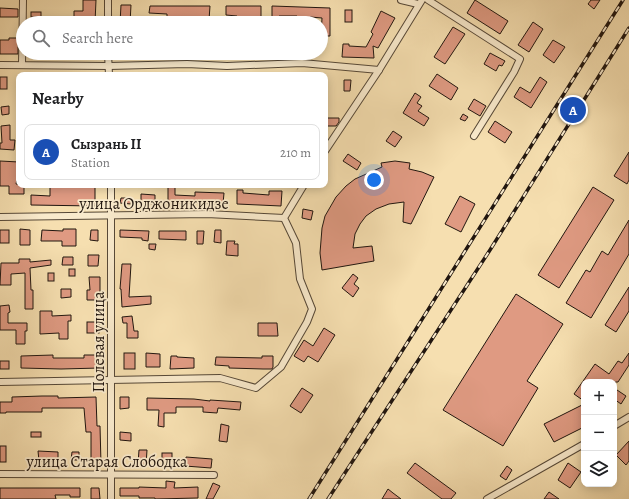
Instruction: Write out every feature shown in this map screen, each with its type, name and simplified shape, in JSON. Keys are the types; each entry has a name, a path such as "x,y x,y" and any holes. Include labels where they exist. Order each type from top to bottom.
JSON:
{"street":[{"path":"23,0 23,16"},
{"path":"108,0 108,16"},
{"path":"328,145 379,70 420,2 401,0"},
{"path":"428,0 520,59 514,72 474,136"},
{"path":"22,60 22,65"},
{"path":"109,60 109,72"},
{"path":"0,65 109,66 187,64 227,66 302,64 379,70"},
{"name":"Полевая улица","path":"111,188 111,499"},
{"path":"0,382 220,378 256,388 281,368 307,322 312,309 300,279 296,243 284,218 302,188"},
{"name":"улица Орджоникидзе","path":"0,217 207,214 284,218"},
{"path":"617,424 629,417"},
{"path":"487,499 581,446"},
{"name":"улица Старая Слободка","path":"0,474 214,475"}],"building":[{"path":"83,0 96,0 95,16 74,16 74,11 83,11"},
{"path":"475,0 508,21 500,34 467,13"},
{"path":"591,0 600,0 594,9 588,4"},
{"path":"121,5 131,5 130,16 120,16"},
{"path":"150,6 210,6 209,16 167,16 167,14 149,13"},
{"path":"226,6 261,6 261,16 226,15"},
{"path":"272,6 330,8 330,36 328,36 328,16 272,16"},
{"path":"0,8 18,9 18,16 16,17 0,17"},
{"path":"345,10 352,10 352,22 345,22"},
{"path":"381,11 395,18 378,48 373,46 374,58 342,57 343,44 349,44 349,46 366,47 373,34 371,32"},
{"path":"31,12 41,12 41,16 31,16"},
{"path":"533,22 543,29 529,52 518,45"},
{"path":"453,27 465,34 445,64 434,57"},
{"path":"9,38 16,38 16,54 0,54 0,40 9,40"},
{"path":"553,40 565,47 554,63 543,55"},
{"path":"490,53 505,61 502,66 499,65 496,71 484,64"},
{"path":"437,74 458,88 451,100 429,86"},
{"path":"0,77 7,77 7,89 0,89"},
{"path":"540,77 547,82 531,108 514,97 520,87 530,93"},
{"path":"344,80 351,80 350,91 344,91"},
{"path":"415,93 421,97 417,103 422,106 418,111 429,118 424,126 403,113"},
{"path":"474,99 486,106 480,116 468,109"},
{"path":"9,106 9,114 2,115 1,107"},
{"path":"463,114 468,117 465,121 460,119"},
{"path":"328,118 339,118 339,122 336,126 328,126"},
{"path":"495,121 512,132 505,143 488,132"},
{"path":"10,125 10,140 15,140 14,150 0,149 0,143 2,143 1,126"},
{"path":"393,131 402,137 395,147 386,141"},
{"path":"629,152 629,180 627,184 614,176"},
{"path":"348,154 361,163 357,170 343,161"},
{"path":"0,161 16,162 16,188 24,188 24,194 9,194 9,186 0,186"},
{"path":"395,161 410,163 409,169 434,177 411,224 403,222 404,202 389,204 376,209 366,216 360,224 355,234 353,248 372,246 374,261 322,270 320,253 322,228 325,216 336,197 355,179 382,167 381,163"},
{"path":"593,187 614,200 559,288 538,275"},
{"path":"50,188 95,188 95,206 31,205 31,195 50,196"},
{"path":"168,188 175,188 175,195 195,196 195,192 224,193 223,204 168,203"},
{"path":"237,190 243,190 243,193 269,195 269,191 282,191 281,206 237,204"},
{"path":"141,194 155,195 155,204 141,203"},
{"path":"460,196 475,204 461,232 445,224"},
{"path":"121,198 132,198 131,204 120,203"},
{"path":"303,209 313,211 311,220 302,218"},
{"path":"629,220 629,254 591,318 566,303 586,270 590,272 602,251 608,255"},
{"path":"20,229 30,230 30,245 20,245"},
{"path":"63,229 76,229 76,246 62,246 62,241 41,241 42,230 63,231"},
{"path":"0,230 9,230 9,243 0,243"},
{"path":"91,230 98,230 98,241 90,240"},
{"path":"120,230 149,231 148,241 142,240 142,238 120,237"},
{"path":"215,230 221,230 221,243 214,242"},
{"path":"159,231 186,231 186,240 159,239"},
{"path":"197,231 204,231 203,244 197,244"},
{"path":"227,241 235,241 234,244 238,244 238,256 226,255"},
{"path":"149,244 156,244 155,250 149,249"},
{"path":"88,255 99,255 98,266 88,266"},
{"path":"63,257 73,257 73,265 62,265"},
{"path":"19,259 30,259 30,262 51,260 51,265 30,268 31,290 33,290 33,309 25,309 25,273 11,274 11,285 0,285 1,263 19,263"},
{"path":"122,264 131,264 129,297 151,296 151,304 122,307 120,289"},
{"path":"69,269 75,269 75,276 69,276"},
{"path":"48,273 54,273 54,281 48,281"},
{"path":"353,274 358,278 354,284 359,288 353,297 342,288"},
{"path":"89,277 100,277 100,300 87,300 87,290 90,290"},
{"path":"629,287 629,311 616,332 605,325"},
{"path":"61,289 71,289 71,297 61,298"},
{"path":"516,294 563,324 527,381 538,388 503,446 443,410"},
{"path":"9,305 10,312 8,313 8,323 27,323 27,331 25,331 25,344 16,344 16,330 0,330 0,306"},
{"path":"40,311 52,311 52,316 71,315 71,321 68,321 68,339 59,339 59,333 40,334"},
{"path":"132,316 134,331 138,331 138,338 127,338 127,323 123,323 122,317"},
{"path":"87,322 99,322 99,333 87,333"},
{"path":"258,323 277,323 278,336 258,336"},
{"path":"324,328 335,335 318,362 308,356 304,362 294,356 304,340 313,346"},
{"path":"124,353 135,353 135,369 124,369"},
{"path":"146,353 160,354 160,367 146,367"},
{"path":"629,353 629,365 618,382 617,379 584,379 595,364 609,374 618,361 622,363"},
{"path":"53,355 53,358 84,358 84,355 100,355 100,368 21,368 21,356"},
{"path":"171,356 194,358 194,368 170,369"},
{"path":"262,356 273,356 272,369 229,368 229,366 215,365 216,357 262,358"},
{"path":"0,361 9,361 9,369 0,369"},
{"path":"581,384 581,399 574,394"},
{"path":"302,388 313,395 301,413 290,406"},
{"path":"617,390 626,396 621,404 617,401"},
{"path":"58,396 58,398 96,397 97,426 100,426 101,464 91,464 91,432 86,432 84,408 42,408 42,412 0,413 0,402 12,402 12,397"},
{"path":"120,397 129,397 129,408 120,409"},
{"path":"147,398 241,402 240,410 218,408 217,413 203,412 203,407 176,407 176,413 164,413 164,427 158,426 159,410 147,410"},
{"path":"581,406 581,428 554,442 544,424"},
{"path":"221,424 229,426 227,442 219,441"},
{"path":"31,432 41,432 41,437 31,437"},
{"path":"120,432 131,433 131,441 120,440"},
{"path":"629,441 629,461 626,465 617,456 617,454"},
{"path":"0,446 6,446 6,462 0,462"},
{"path":"139,450 147,450 146,465 138,464"},
{"path":"38,451 58,452 58,463 51,463 51,461 39,461"},
{"path":"72,452 79,452 79,460 71,460"},
{"path":"162,453 172,453 172,465 162,465"},
{"path":"186,457 212,459 211,468 185,466"},
{"path":"415,463 456,493 451,499 442,499 407,473"},
{"path":"568,463 581,472 570,488 558,480"},
{"path":"507,466 512,470 506,480 500,476"},
{"path":"166,481 175,482 174,488 198,487 198,498 155,499 139,498 139,496 120,496 120,488 166,488"},
{"path":"213,483 220,486 213,499 206,499"},
{"path":"0,488 80,488 80,497 55,495 56,499 0,499"},
{"path":"91,488 99,488 100,499 91,499"},
{"path":"388,489 393,493 401,499 382,499"},
{"path":"549,492 559,499 544,499"}],"railway":[{"path":"309,499 623,0"},
{"path":"328,499 490,250 629,28"}],"place":[{"name":"Сызрань II","path":"573,110"}]}
